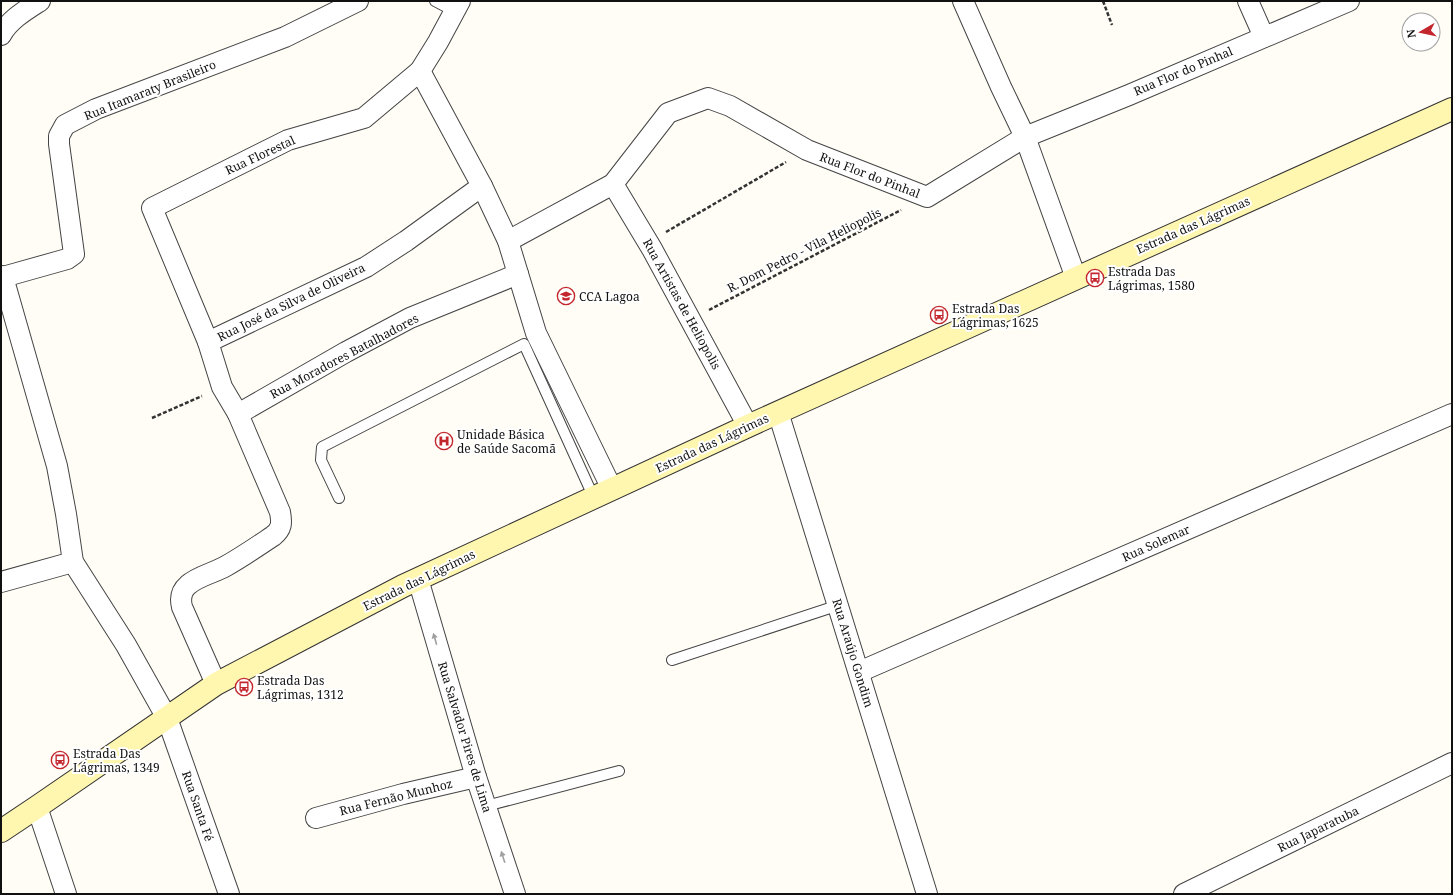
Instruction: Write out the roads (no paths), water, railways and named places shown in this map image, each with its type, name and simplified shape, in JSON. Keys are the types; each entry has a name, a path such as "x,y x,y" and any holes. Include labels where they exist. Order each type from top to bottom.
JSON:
{"main road":[{"name":"Estrada das Lágrimas","path":"1,831 216,684 418,579 778,412 1452,109"}],"street":[{"path":"1,35 5,28 25,10 40,1"},
{"name":"Rua Itamaraty Brasileiro","path":"2,276 67,259 74,254 59,144 59,136 65,125 96,109 285,37 358,1"},
{"path":"963,1 1025,137 1076,278"},
{"path":"1248,1 1264,37"},
{"name":"Rua Flor do Pinhal","path":"508,241 613,184 668,113 708,98 730,106 807,150 927,197 1025,137 1129,95 1349,1"},
{"name":"Rua Florestal","path":"208,342 152,208 288,140 364,118 420,71 438,42 457,6"},
{"path":"420,71 482,186 508,241 536,333 603,493"},
{"name":"Rua Artistas de Heliopolis","path":"613,184 648,242 748,426"},
{"name":"Rua José da Silva de Oliveira","path":"216,684 182,607 180,600 183,591 187,585 226,566 274,536 279,532 282,522 280,512 238,414 222,387 208,342 366,267 406,241 482,186"},
{"name":"Rua Moradores Batalhadores","path":"238,414 346,352 410,318 518,274"},
{"path":"1,582 73,562 57,466 2,276"},
{"name":"Rua Araújo Gondim","path":"778,412 927,894"},
{"name":"Rua Solemar","path":"859,672 1452,414"},
{"name":"Rua Santa Fé","path":"73,562 126,645 168,718 229,894"},
{"name":"Rua Salvador Pires de Lima","path":"418,579 476,777 515,894"},
{"name":"Rua Japaratuba","path":"1184,894 1452,763"},
{"name":"Rua Fernão Munhoz","path":"316,818 403,794 476,777"},
{"path":"37,807 66,894"}],"lane":[{"path":"435,1 457,6"},
{"path":"339,498 321,460 322,447 524,344 603,493"},
{"path":"672,660 838,605"},
{"path":"486,806 619,771"}],"place":[{"name":"Estrada Das Lágrimas, 1580","path":"1095,278"},
{"name":"CCA Lagoa","path":"566,296"},
{"name":"Estrada Das Lágrimas, 1625","path":"939,315"},
{"name":"Unidade Básica de Saúde Sacomã","path":"444,441"},
{"name":"Estrada Das Lágrimas, 1312","path":"244,687"},
{"name":"Estrada Das Lágrimas, 1349","path":"60,760"}]}
